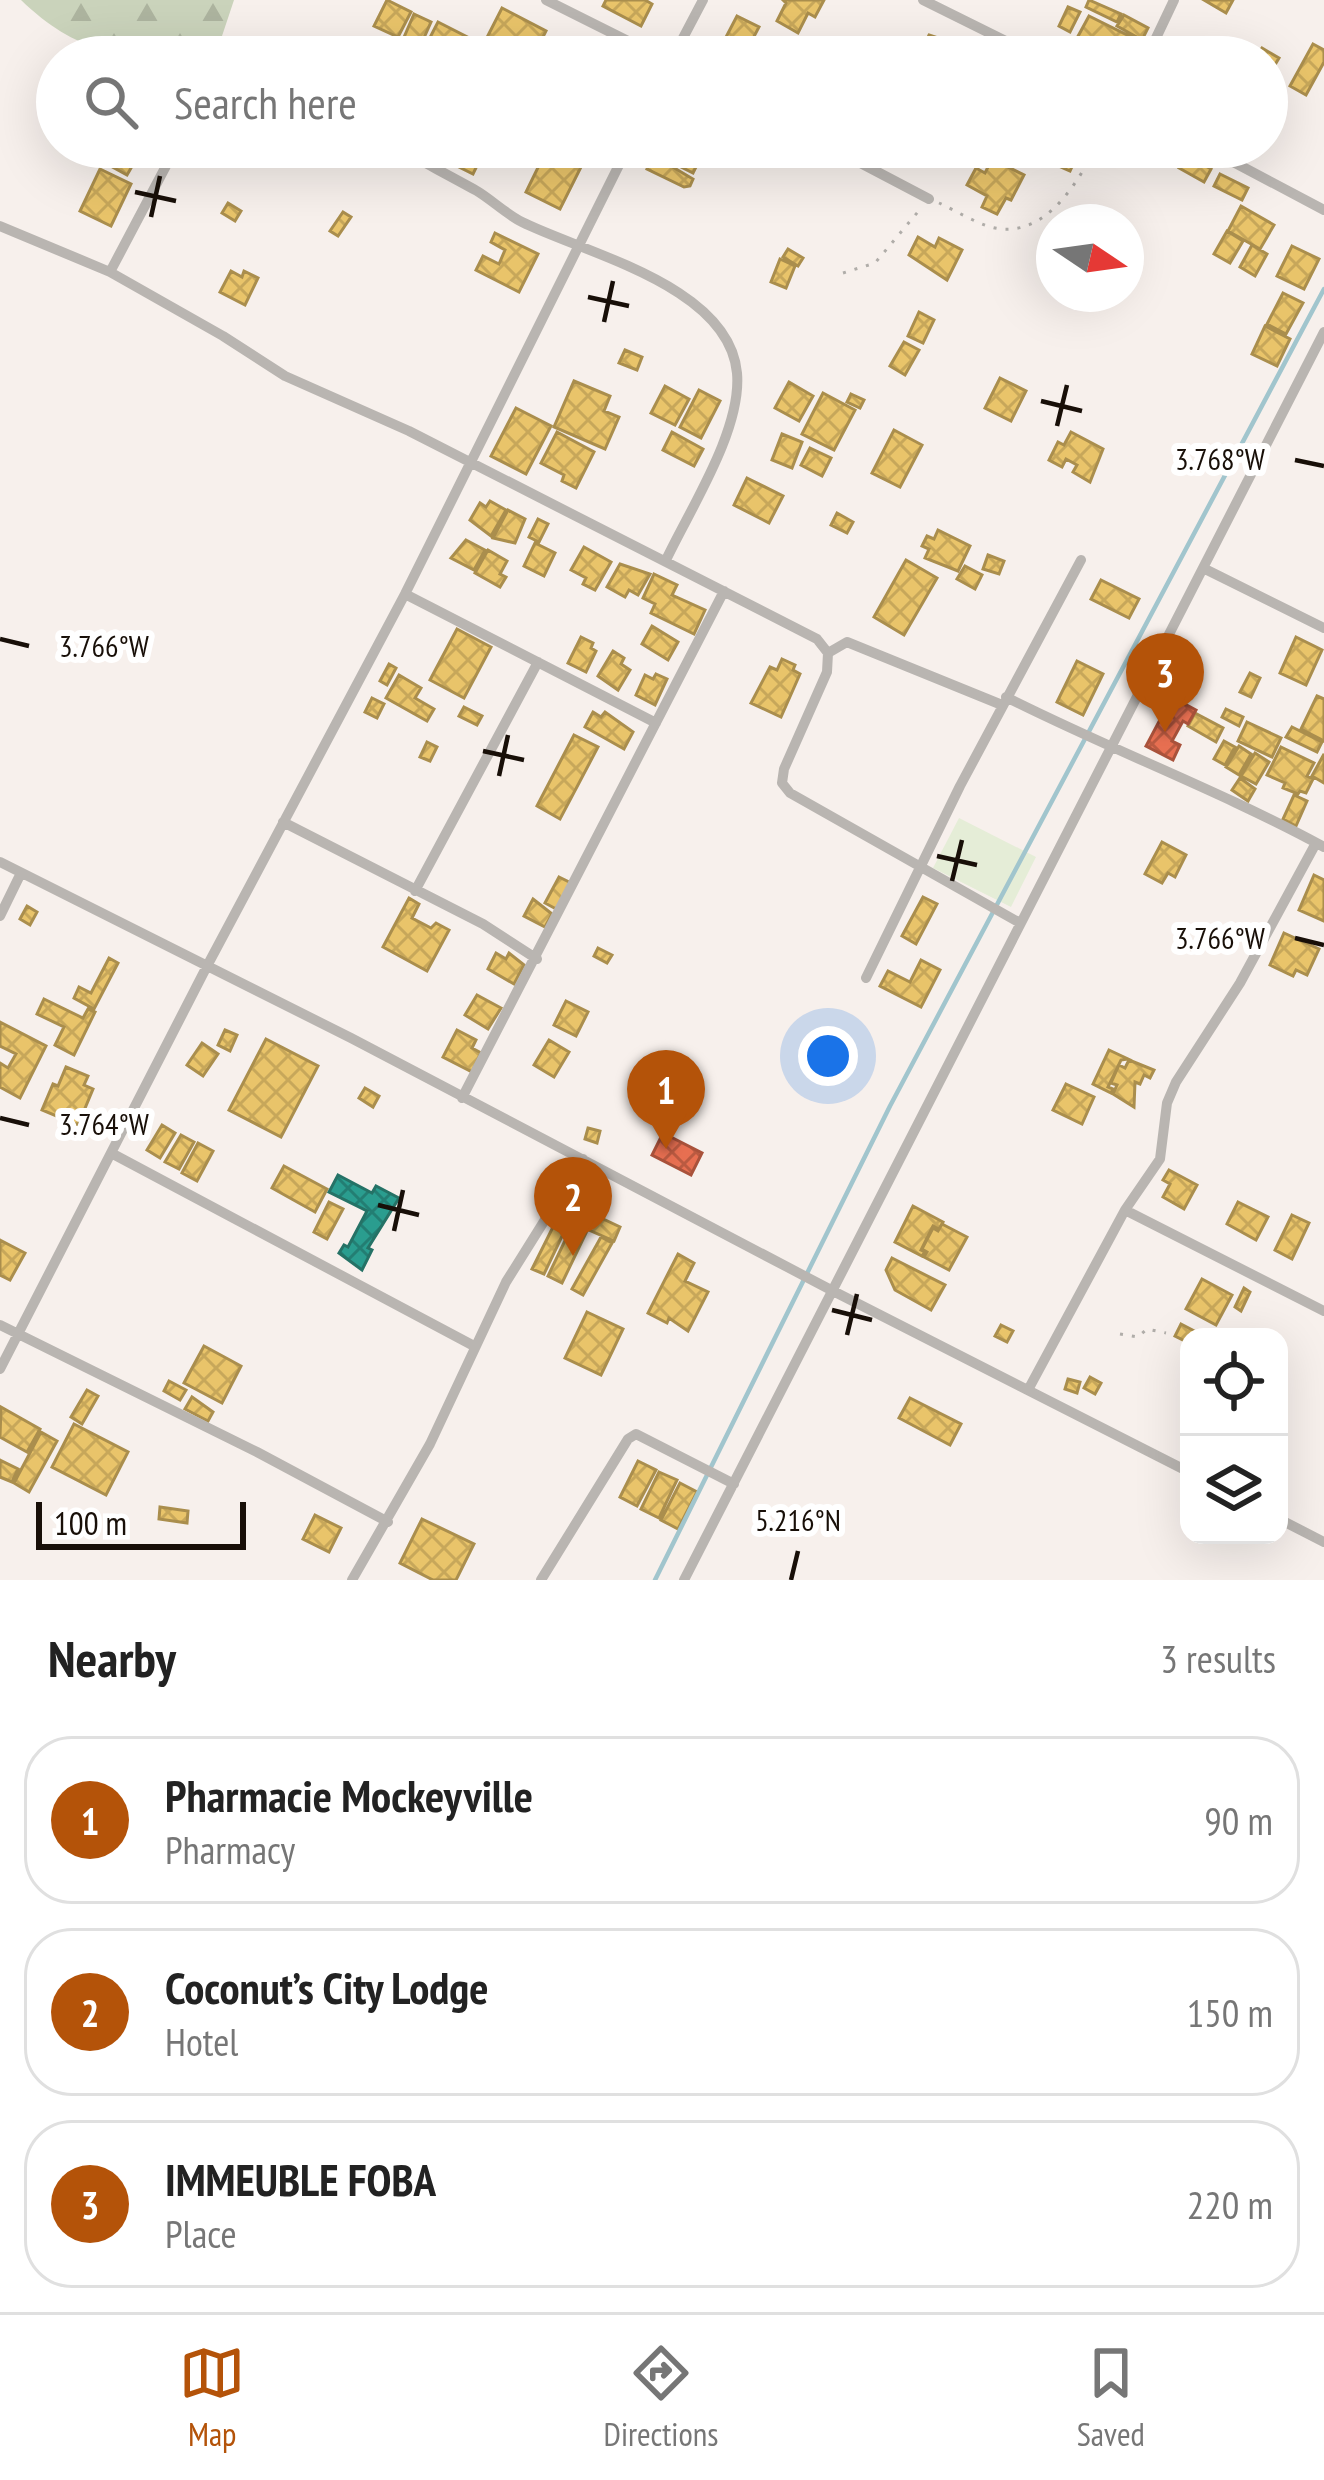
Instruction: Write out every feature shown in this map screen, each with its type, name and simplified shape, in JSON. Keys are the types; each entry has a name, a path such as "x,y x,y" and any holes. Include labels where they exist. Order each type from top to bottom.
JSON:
{"street":[{"path":"546,0 618,36"},
{"path":"684,36 703,0"},
{"path":"923,0 994,36"},
{"path":"947,13 954,0"},
{"path":"1157,36 1174,0"},
{"path":"110,272 165,168"},
{"path":"434,168 515,218 647,277 705,313 727,338 737,373 733,417 666,560"},
{"path":"0,1369 405,595 617,168"},
{"path":"870,168 929,199"},
{"path":"1245,168 1324,210"},
{"path":"0,226 110,272 285,376 469,461 817,639 828,653 827,672 782,783 790,794 1020,922"},
{"path":"684,1580 1324,332"},
{"path":"866,978 1004,701 1081,560"},
{"path":"1203,568 1324,628"},
{"path":"463,1097 724,590"},
{"path":"405,595 656,723"},
{"path":"828,653 847,643 1004,701 1214,789 1320,845 1176,1082 1167,1103 1160,1159 1125,1210 1028,1390"},
{"path":"415,891 538,662"},
{"path":"283,822 483,924 537,959"},
{"path":"0,862 1180,1467"},
{"path":"0,916 21,873"},
{"path":"113,1154 474,1346"},
{"path":"352,1580 430,1444 506,1282 583,1159"},
{"path":"1125,1210 1324,1310"},
{"path":"0,1325 388,1522"},
{"path":"541,1580 586,1501 636,1434 734,1484"},
{"path":"1288,1524 1324,1542"}],"path":[{"path":"843,273 875,263 929,199 999,229 1035,225 1074,187 1084,168"},
{"path":"1120,1334 1138,1337 1147,1329 1166,1333"}],"green space":[{"path":"21,0 234,0 222,36 68,36"},
{"path":"959,818 1036,857 1011,907 933,868"}],"building: Homes":[{"path":"387,0 411,12 399,36 374,26"},
{"path":"606,0 652,4 641,26 603,6"},
{"path":"783,0 824,0 815,17 808,13 798,33 777,21 786,3"},
{"path":"1089,0 1121,14 1117,22 1086,7"},
{"path":"1204,0 1233,0 1226,13"},
{"path":"1068,7 1080,12 1070,32 1059,26"},
{"path":"502,8 546,31 544,36 488,36"},
{"path":"414,14 431,22 425,36 405,36"},
{"path":"1124,15 1148,28 1144,36 1135,36 1117,26"},
{"path":"737,16 759,27 754,36 727,36"},
{"path":"1089,16 1129,36 1078,36"},
{"path":"438,22 465,36 431,36"},
{"path":"1313,44 1324,50 1324,62 1306,95 1290,86"},
{"path":"538,168 580,168 560,209 526,192"},
{"path":"674,168 693,179 684,187 647,169"},
{"path":"976,168 985,173 988,168 1010,168 1024,175 997,214 982,207 987,196 967,185"},
{"path":"1179,168 1209,168 1204,182"},
{"path":"100,169 131,184 111,226 80,211"},
{"path":"1220,174 1248,188 1242,200 1214,186"},
{"path":"228,203 241,211 235,221 222,213"},
{"path":"1241,206 1274,225 1260,249 1228,231"},
{"path":"343,212 351,217 338,236 330,231"},
{"path":"1227,231 1243,241 1230,263 1214,254"},
{"path":"495,233 538,254 519,292 476,270 483,256 499,264 505,250 491,242"},
{"path":"918,237 935,247 939,238 962,250 947,280 909,255"},
{"path":"1252,245 1267,254 1255,276 1240,267"},
{"path":"1292,246 1319,259 1304,289 1277,276"},
{"path":"788,249 803,258 798,266 783,257"},
{"path":"780,259 795,266 786,288 771,282"},
{"path":"231,271 258,278 245,305 220,292"},
{"path":"1283,293 1303,303 1286,334 1267,324"},
{"path":"919,312 934,320 923,343 908,336"},
{"path":"1265,326 1290,339 1277,366 1252,354"},
{"path":"904,342 919,350 905,375 890,366"},
{"path":"625,350 642,357 637,370 619,363"},
{"path":"1000,378 1026,391 1011,421 985,408"},
{"path":"574,381 610,396 604,411 619,417 605,449 554,427"},
{"path":"789,382 813,396 799,421 775,408"},
{"path":"665,386 689,399 675,425 651,413"},
{"path":"699,390 720,401 701,438 680,427"},
{"path":"823,393 855,410 834,450 802,434"},
{"path":"851,394 864,400 860,408 847,402"},
{"path":"516,408 551,426 526,474 491,456"},
{"path":"894,430 922,445 900,487 872,473"},
{"path":"557,432 594,452 576,488 562,481 564,475 541,463"},
{"path":"672,432 703,449 694,466 663,450"},
{"path":"1071,432 1103,449 1090,482 1073,472 1077,465 1066,459 1062,467 1049,460 1058,442 1064,445"},
{"path":"782,434 802,442 792,468 772,460"},
{"path":"810,448 831,458 822,476 801,465"},
{"path":"747,478 783,496 769,523 734,505"},
{"path":"490,501 506,510 491,536 470,520 480,503 486,507"},
{"path":"508,510 525,519 515,543 493,538"},
{"path":"837,513 853,522 847,533 831,525"},
{"path":"538,519 548,524 539,542 529,537"},
{"path":"938,530 970,546 958,571 925,558 929,549 922,546"},
{"path":"466,540 485,550 474,570 451,558"},
{"path":"535,543 555,553 544,576 524,566"},
{"path":"584,547 611,562 595,590 571,570"},
{"path":"488,550 507,561 500,587 475,573"},
{"path":"988,555 1004,561 999,574 983,569"},
{"path":"906,560 937,578 904,635 874,617"},
{"path":"620,564 650,574 638,595 629,590 625,597 607,587"},
{"path":"965,566 982,575 975,589 957,579"},
{"path":"654,574 677,585 672,595 705,610 694,634 651,613 655,604 643,598"},
{"path":"1101,580 1139,599 1129,618 1091,599"},
{"path":"652,626 678,642 668,660 642,644"},
{"path":"457,629 491,647 464,698 430,680"},
{"path":"581,637 593,643 591,648 596,651 586,672 568,663"},
{"path":"1296,637 1322,650 1306,685 1280,673"},
{"path":"613,651 630,670 618,690 598,676"},
{"path":"782,659 795,665 793,670 800,674 781,717 751,703 770,667 777,670"},
{"path":"1077,661 1103,674 1083,715 1057,702"},
{"path":"389,664 396,668 387,685 380,681"},
{"path":"1250,673 1260,678 1251,697 1240,692"},
{"path":"656,674 667,679 655,705 636,695 645,675 653,679"},
{"path":"399,675 421,688 415,698 434,709 427,721 386,698"},
{"path":"1317,696 1324,699 1324,741 1301,729"},
{"path":"372,698 384,704 377,718 365,712"},
{"path":"464,707 482,716 477,725 459,716"},
{"path":"1226,709 1243,717 1239,726 1222,717"},
{"path":"593,712 601,717 605,712 633,732 624,749 585,727"},
{"path":"1195,713 1223,728 1216,742 1188,726"},
{"path":"1247,722 1281,738 1272,757 1238,741"},
{"path":"1292,727 1322,742 1317,752 1286,737"},
{"path":"574,735 598,747 560,819 537,806"},
{"path":"1224,741 1235,747 1225,765 1214,759"},
{"path":"427,742 437,747 430,761 420,757"},
{"path":"1239,746 1251,754 1239,775 1226,767"},
{"path":"1281,747 1314,763 1306,793 1283,788 1285,783 1267,775"},
{"path":"1255,753 1269,762 1256,784 1241,776"},
{"path":"1324,754 1324,783 1312,776"},
{"path":"1240,778 1255,789 1248,801 1232,790"},
{"path":"1294,795 1307,801 1296,826 1283,819"},
{"path":"1162,842 1186,855 1175,877 1168,873 1162,883 1145,874"},
{"path":"1314,875 1324,880 1324,921 1299,910"},
{"path":"559,877 571,883 558,910 545,903"},
{"path":"923,897 937,904 916,944 902,936"},
{"path":"409,898 419,904 412,918 431,928 436,923 449,930 427,971 383,947"},
{"path":"533,899 552,914 545,927 524,916"},
{"path":"27,906 37,912 30,925 20,919"},
{"path":"1284,933 1319,949 1307,975 1296,970 1293,976 1270,965"},
{"path":"598,948 612,955 607,963 594,956"},
{"path":"496,953 506,959 509,953 524,965 514,984 488,969"},
{"path":"109,958 118,963 94,1009 74,998 79,987 91,993"},
{"path":"921,960 940,970 921,1007 880,986 888,971 910,982"},
{"path":"477,995 501,1008 488,1029 465,1015"},
{"path":"44,999 83,1018 88,1009 95,1012 74,1055 55,1045 64,1027 37,1014"},
{"path":"566,1001 588,1012 576,1036 554,1025"},
{"path":"0,1022 46,1046 20,1098 0,1087 0,1063 8,1068 16,1054 0,1046"},
{"path":"225,1030 237,1035 230,1051 218,1045"},
{"path":"457,1030 476,1040 472,1048 481,1053 472,1072 443,1057"},
{"path":"266,1039 318,1066 281,1137 229,1110"},
{"path":"549,1040 569,1052 554,1077 534,1065"},
{"path":"202,1043 218,1054 203,1076 187,1065"},
{"path":"1109,1050 1128,1059 1121,1060 1108,1087 1111,1093 1093,1084"},
{"path":"1129,1060 1154,1070 1150,1078 1144,1075 1140,1084 1135,1082 1134,1107 1113,1094 1117,1085 1111,1083 1119,1065 1125,1068"},
{"path":"66,1067 88,1076 84,1085 93,1089 78,1125 42,1110"},
{"path":"1066,1084 1094,1097 1082,1124 1053,1110"},
{"path":"365,1088 379,1096 373,1107 359,1098"},
{"path":"162,1125 175,1133 160,1158 147,1150"},
{"path":"588,1128 600,1131 597,1143 585,1139"},
{"path":"181,1135 194,1142 179,1169 165,1162"},
{"path":"198,1143 213,1151 197,1181 182,1173"},
{"path":"284,1166 327,1189 315,1212 272,1188"},
{"path":"1169,1170 1197,1185 1184,1209 1163,1197 1170,1184 1163,1180"},
{"path":"329,1202 343,1209 327,1239 314,1232"},
{"path":"1238,1202 1268,1217 1256,1240 1227,1224"},
{"path":"913,1206 943,1222 939,1229 933,1226 922,1256 895,1242"},
{"path":"580,1208 620,1227 614,1241 573,1223"},
{"path":"1292,1215 1309,1223 1292,1259 1275,1250"},
{"path":"942,1224 967,1237 949,1270 924,1257 927,1252 922,1249 933,1228 938,1231"},
{"path":"554,1225 565,1230 544,1274 532,1269"},
{"path":"572,1226 586,1233 562,1283 548,1276"},
{"path":"601,1237 612,1243 583,1295 572,1289"},
{"path":"0,1240 25,1253 10,1280 0,1275"},
{"path":"678,1254 694,1263 685,1281 708,1292 688,1331 669,1318 667,1323 648,1313"},
{"path":"892,1258 945,1285 931,1310 895,1290 886,1270"},
{"path":"1202,1279 1232,1295 1216,1325 1186,1309"},
{"path":"1244,1288 1250,1292 1241,1311 1235,1307"},
{"path":"587,1312 623,1329 601,1375 565,1358"},
{"path":"1001,1325 1013,1331 1007,1342 995,1336"},
{"path":"204,1346 241,1366 222,1403 184,1383"},
{"path":"1090,1377 1101,1383 1095,1394 1084,1388"},
{"path":"1068,1379 1080,1382 1077,1393 1065,1389"},
{"path":"169,1381 186,1390 180,1400 164,1391"},
{"path":"87,1390 98,1396 82,1424 71,1417"},
{"path":"192,1397 213,1412 208,1421 185,1409"},
{"path":"910,1398 961,1424 950,1445 899,1418"},
{"path":"1,1407 40,1429 27,1452 0,1437"},
{"path":"74,1424 128,1452 106,1495 52,1467"},
{"path":"41,1432 57,1441 29,1492 14,1483"},
{"path":"0,1460 18,1469 12,1482 0,1477"},
{"path":"638,1461 656,1470 637,1506 620,1497"},
{"path":"659,1472 677,1480 659,1518 641,1509"},
{"path":"680,1483 697,1492 678,1529 661,1520"},
{"path":"160,1507 188,1511 187,1523 159,1519"},
{"path":"315,1515 341,1528 329,1552 303,1539"},
{"path":"422,1519 474,1544 456,1580 433,1580 400,1563"}],"building: Shops":[{"path":"1172,697 1196,710 1172,741 1180,745 1173,760 1146,746"},
{"path":"663,1133 702,1153 691,1175 652,1155"}],"building: Schools":[{"path":"338,1175 372,1193 376,1186 399,1198 368,1248 372,1250 362,1270 339,1253 344,1245 348,1247 367,1211 329,1192"}],"waterway":[{"path":"655,1580 890,1106 1324,289"}],"place":[{"name":"IMMEUBLE FOBA","path":"1165,732"},
{"name":"Pharmacie Mockeyville","path":"666,1149"},
{"name":"Coconut’s City Lodge","path":"573,1256"}]}
